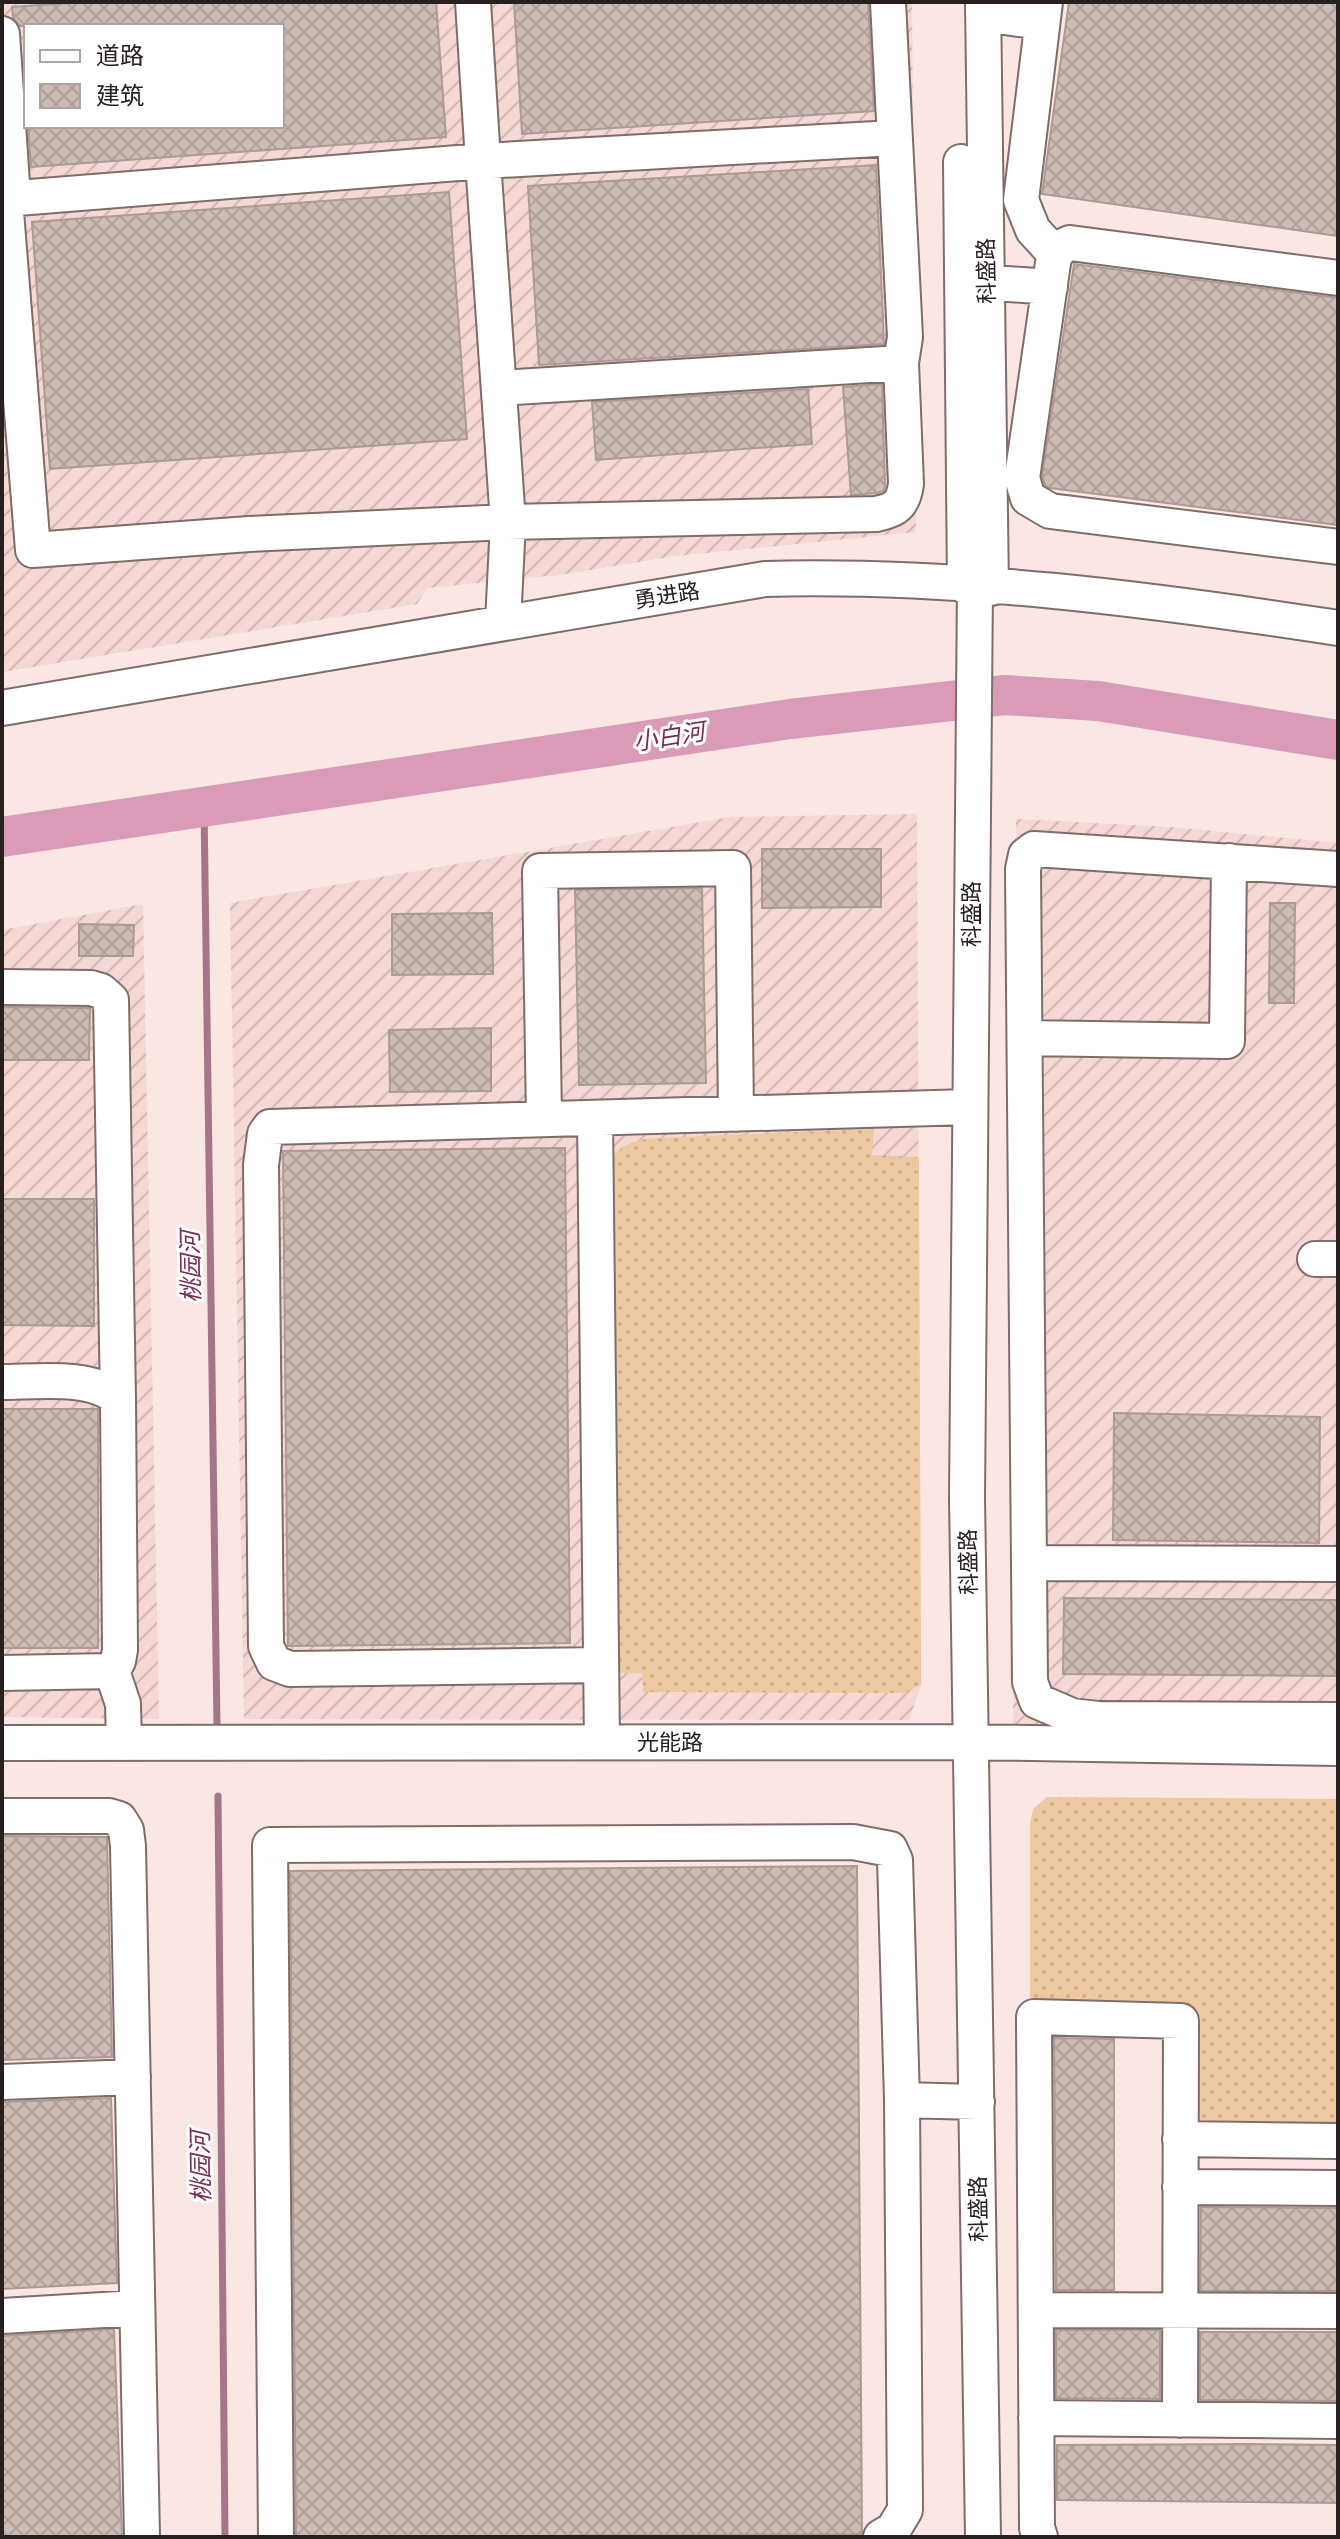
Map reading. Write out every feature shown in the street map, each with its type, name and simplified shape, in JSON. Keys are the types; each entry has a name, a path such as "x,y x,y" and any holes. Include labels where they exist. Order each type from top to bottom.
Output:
{"street":[{"path":"473,2 508,522 503,623"},
{"path":"888,2 905,337 901,363 906,484 904,500 894,511 876,514 508,522 249,534 33,550 5,199 483,161 894,138"},
{"path":"975,6 1044,12 1021,200 1052,271"},
{"name":"科盛路","path":"975,6 977,587 972,753 967,1498 983,2537"},
{"path":"2,34 13,199"},
{"path":"1338,278 1070,243 1062,246 1052,271 1022,478 1028,498 1050,511 1338,547"},
{"path":"974,282 1052,271"},
{"path":"499,388 901,363"},
{"name":"勇进路","path":"2,708 765,579 833,578 1168,602 1338,628"},
{"path":"1338,869 1034,849 1026,855 1023,869 1030,1682 1037,1701 1072,1716 1098,1719 1338,1720"},
{"path":"1025,1038 1227,1041 1229,861"},
{"path":"544,1119 540,871 733,868 736,1114"},
{"path":"2,987 91,988 101,991 111,1000 120,1650 112,1671 123,1704 124,1743"},
{"path":"601,1665 290,1669 274,1663 266,1646 261,1165 265,1134 270,1127 969,1107"},
{"path":"595,1118 602,1742"},
{"path":"2,1382 98,1385 118,1399"},
{"path":"1029,1563 1338,1564"},
{"path":"2,1673 112,1671"},
{"name":"光能路","path":"2,1743 971,1742 1338,1748"},
{"path":"2,1816 109,1816 119,1819 126,1830 142,2537"},
{"path":"276,2537 270,1845 853,1842 890,1849 895,1860 902,2100 905,2510 893,2530 881,2537"},
{"path":"1040,2537 1037,2528 1034,2017 1181,2021 1180,2420"},
{"path":"2,2082 133,2077"},
{"path":"902,2100 977,2102"},
{"path":"1180,2139 1338,2141"},
{"path":"1180,2187 1338,2188"},
{"path":"2,2316 137,2308"},
{"path":"1036,2310 1338,2311"},
{"path":"1036,2418 1338,2421"}],"shaded area":[{"path":"2,2 912,2 916,532 676,556 559,575 428,588 417,604 2,672"},
{"path":"917,814 921,1685 909,1720 244,1719 230,903 730,817"},
{"path":"1016,819 1172,827 1338,843 1338,1729 1013,1726"},
{"path":"143,904 159,1719 2,1717 2,930"},
{"path":"874,1129 872,1155 919,1157 921,1685 904,1693 643,1692 642,1673 614,1673 611,1158 630,1143 655,1138"},
{"path":"1047,1797 1338,1799 1338,2131 1189,2130 1189,2008 1030,2005 1030,1824 1033,1809"}],"building":[{"path":"84,2 436,2 446,137 31,167 28,128 284,128 284,24 20,26 13,18 12,7"},
{"path":"514,2 868,2 874,111 522,134"},
{"path":"1069,2 1338,2 1338,236 1042,194"},
{"path":"876,165 884,344 539,365 528,186"},
{"path":"449,192 467,439 50,469 32,222"},
{"path":"1074,264 1338,298 1338,525 1045,485 1042,476"},
{"path":"882,384 884,491 851,495 843,387"},
{"path":"808,389 812,444 596,460 592,402"},
{"path":"762,849 881,849 881,907 762,908"},
{"path":"702,888 706,1083 579,1085 575,890"},
{"path":"1270,903 1295,903 1294,1003 1269,1003"},
{"path":"492,913 493,974 392,975 392,914"},
{"path":"79,924 134,925 133,956 79,956"},
{"path":"2,1007 90,1008 89,1060 2,1060"},
{"path":"491,1028 491,1091 390,1092 389,1030"},
{"path":"565,1148 570,1643 288,1646 283,1151"},
{"path":"2,1199 94,1199 94,1326 2,1325"},
{"path":"2,1409 98,1409 98,1648 2,1648"},
{"path":"1114,1413 1320,1417 1319,1543 1113,1540"},
{"path":"1064,1598 1338,1600 1338,1676 1063,1674"},
{"path":"2,1836 107,1837 112,2057 2,2060"},
{"path":"857,1866 862,2534 296,2537 290,1871"},
{"path":"1054,2038 1114,2039 1114,2290 1056,2290"},
{"path":"111,2098 117,2283 2,2289 2,2102"},
{"path":"1201,2207 1338,2208 1338,2291 1200,2291"},
{"path":"114,2329 122,2537 2,2537 2,2336"},
{"path":"1056,2330 1160,2330 1160,2399 1056,2398"},
{"path":"1200,2332 1338,2332 1338,2401 1200,2400"},
{"path":"1057,2445 1338,2445 1338,2503 1057,2500"}],"waterway":[{"name":"小白河","path":"2,837 790,719 1005,695 1098,701 1338,740"},
{"name":"桃园河","path":"204,807 217,1726"},
{"name":"桃园河","path":"218,1796 225,2537"}]}
